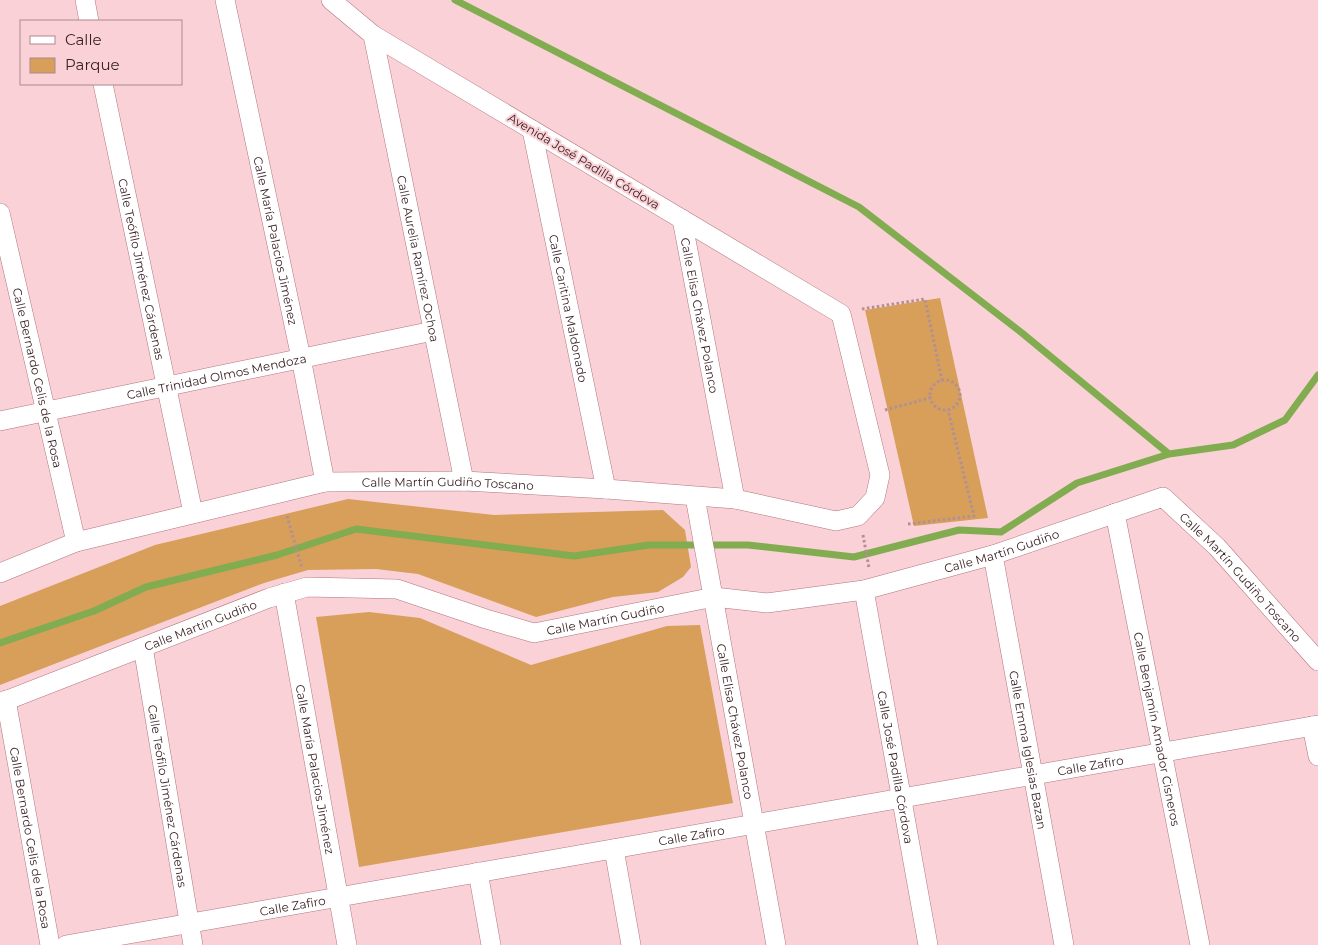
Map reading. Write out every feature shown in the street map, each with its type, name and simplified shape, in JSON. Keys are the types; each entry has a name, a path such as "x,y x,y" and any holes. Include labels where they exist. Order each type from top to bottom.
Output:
{"street":[{"path":"85,0 89,20"},
{"name":"Calle María Palacios Jiménez","path":"225,0 301,358 325,482"},
{"name":"Avenida José Padilla Córdova","path":"331,0 374,35 841,314 880,475"},
{"name":"Calle Aurelia Ramírez Ochoa","path":"374,35 464,482"},
{"name":"Calle Teófilo Jiménez Cárdenas","path":"103,85 193,513"},
{"name":"Calle Caritina Maldonado","path":"532,130 606,489"},
{"name":"Calle Bernardo Celis de la Rosa","path":"0,213 76,542"},
{"name":"Calle Elisa Chávez Polanco","path":"682,219 735,499"},
{"name":"Calle Trinidad Olmos Mendoza","path":"0,421 433,331"},
{"name":"Calle Martín Gudiño Toscano","path":"0,573 76,542 325,482 464,482 606,489 735,499 836,521 858,516 876,498 880,475"},
{"name":"Calle Elisa Chávez Polanco","path":"695,497 776,945"},
{"name":"Calle Martín Gudiño Toscano","path":"1163,497 1217,547 1318,661"},
{"name":"Calle Martín Gudiño","path":"3,701 284,593 307,587 397,589 534,633 714,597 767,603 864,590 993,555 1163,497"},
{"name":"Calle Benjamín Amador Cisneros","path":"1115,513 1200,945"},
{"name":"Calle Emma Iglesias Bazan","path":"993,555 1064,945"},
{"name":"Calle José Padilla Córdova","path":"864,590 928,945"},
{"name":"Calle María Palacios Jiménez","path":"284,593 347,945"},
{"name":"Calle Teófilo Jiménez Cárdenas","path":"143,647 193,945"},
{"name":"Calle Bernardo Celis de la Rosa","path":"3,701 50,945"},
{"path":"1315,726 1318,756"},
{"name":"Calle Zafiro","path":"66,945 1315,726"},
{"path":"614,849 631,945"},
{"path":"478,872 491,945"}],"path":[{"path":"862,309 924,298 942,381"},
{"path":"942,381 953,382 959,390 960,396 957,405 948,410 939,409 930,398 934,385 942,381"},
{"path":"884,410 930,398"},
{"path":"908,524 974,516 948,410"},
{"path":"287,516 303,574"},
{"path":"864,539 869,569"}],"green space":[{"path":"940,298 988,518 914,526 865,310"},
{"path":"348,499 494,515 663,510 685,530 691,567 683,577 658,592 613,597 536,617 418,574 376,569 308,570 264,583 0,685 0,606 155,545"},
{"path":"369,612 420,618 531,665 667,626 700,625 733,803 359,867 316,617"}],"waterway":[{"path":"455,0 859,207 1022,333 1169,454"},
{"path":"0,643 94,611 146,587 277,555 356,529 574,556 649,545 748,545 854,557 959,530 1001,532 1077,483 1169,454 1233,445 1285,420 1318,375"}]}
